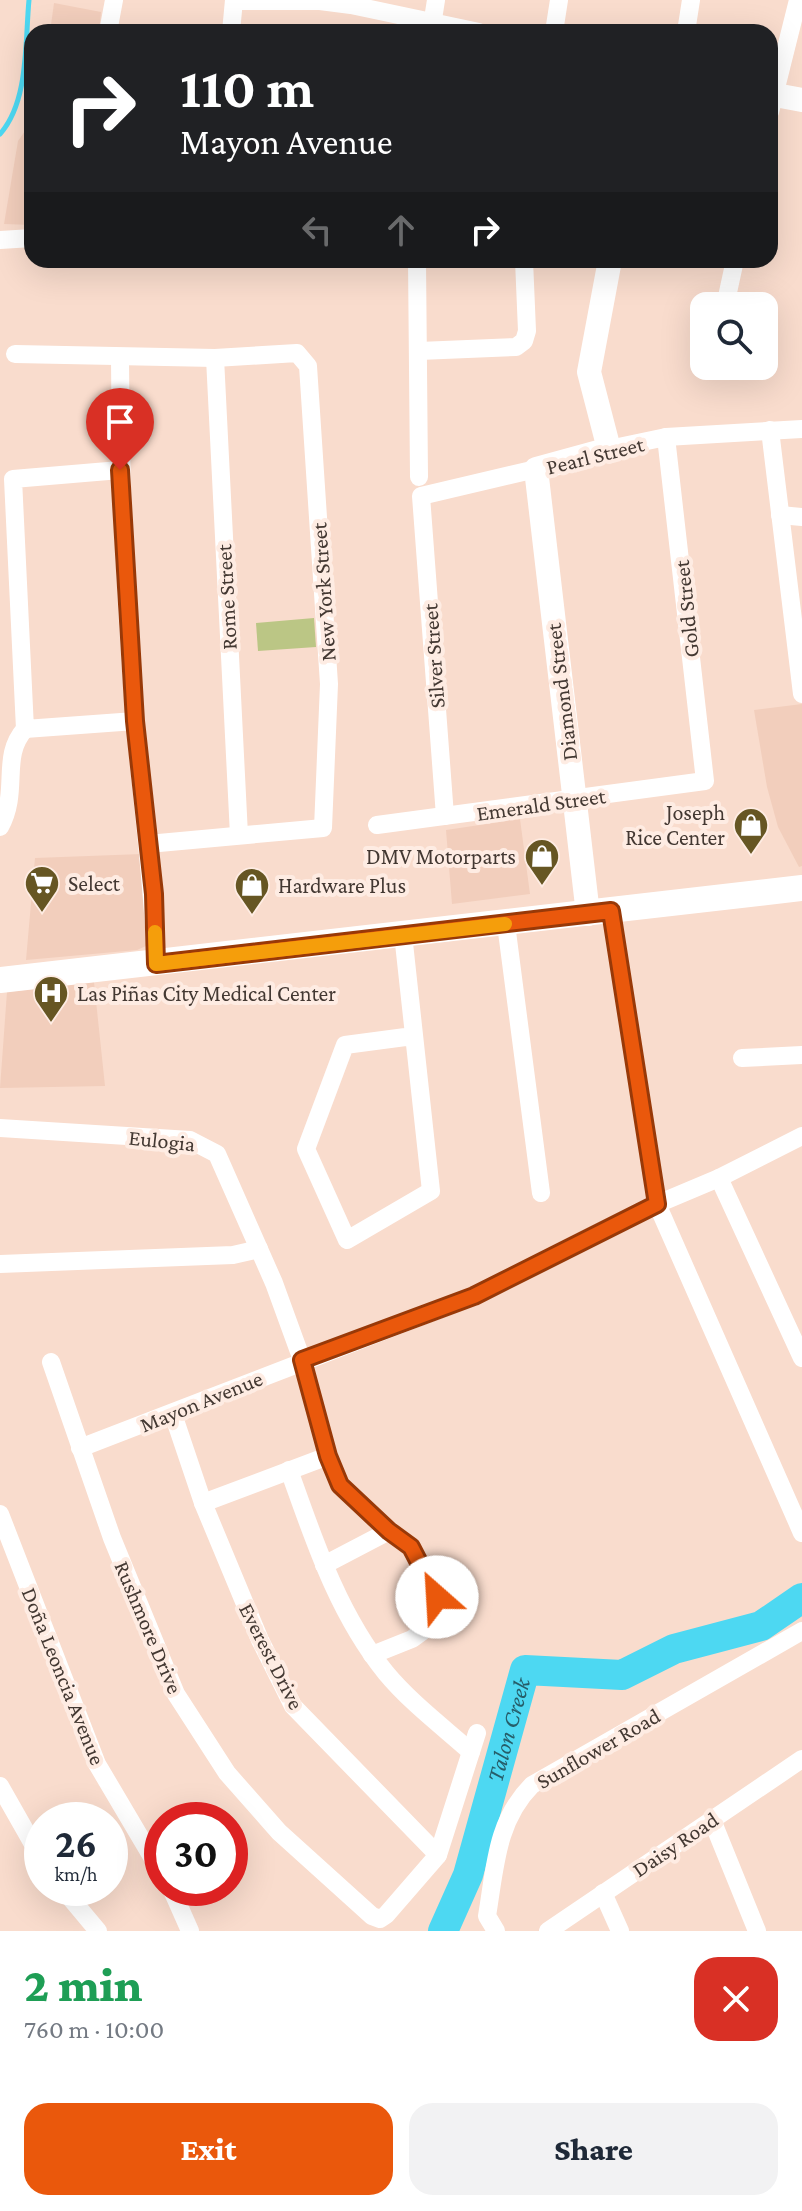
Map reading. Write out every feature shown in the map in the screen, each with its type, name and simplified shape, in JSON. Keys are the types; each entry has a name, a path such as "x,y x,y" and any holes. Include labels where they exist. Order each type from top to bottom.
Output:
{"main road":[{"path":"0,980 802,888"}],"street":[{"path":"110,24 114,0"},
{"path":"232,24 234,0 320,0 420,24"},
{"path":"432,24 436,0"},
{"path":"555,24 559,0"},
{"path":"687,24 691,0"},
{"path":"778,74 798,0"},
{"path":"778,100 802,100"},
{"path":"0,240 24,238"},
{"path":"417,268 419,477"},
{"path":"419,351 516,347 524,341 527,331 524,268"},
{"path":"608,268 589,372 609,449"},
{"path":"728,292 733,268"},
{"name":"New York Street","path":"215,358 297,353 304,357 308,366 329,684 323,828 239,835"},
{"path":"15,354 215,358"},
{"path":"120,358 120,470 135,721 156,964"},
{"name":"Rome Street","path":"215,358 239,835"},
{"name":"Pearl Street","path":"421,496 666,437 741,435 802,429"},
{"path":"770,430 799,640 802,694"},
{"name":"Gold Street","path":"666,437 705,781"},
{"name":"Diamond Street","path":"536,469 574,799 600,912"},
{"path":"25,729 13,479 120,470"},
{"name":"Silver Street","path":"421,496 445,816"},
{"path":"780,515 802,517"},
{"path":"0,827 5,817 1,754 6,741 25,729 135,721"},
{"name":"Emerald Street","path":"377,825 705,781"},
{"path":"148,844 239,835"},
{"path":"600,912 657,1204 802,1533"},
{"path":"506,924 541,1193"},
{"path":"403,934 431,1191 347,1240 306,1149 345,1045 413,1036"},
{"path":"742,1058 802,1055"},
{"name":"Eulogia","path":"0,1128 190,1140 204,1144 217,1154 259,1249 302,1360 328,1456 340,1485 389,1531 411,1547 434,1588 438,1608 433,1618 412,1639 372,1655"},
{"name":"Mayon Avenue","path":"80,1448 474,1296 657,1204 719,1178 802,1136"},
{"path":"719,1178 802,1358"},
{"path":"0,1264 233,1255 259,1249"},
{"name":"Rushmore Drive","path":"51,1362 80,1448 176,1694 227,1773 279,1832 372,1916 380,1919 438,1855"},
{"name":"Everest Drive","path":"173,1414 203,1503 260,1640 293,1706 438,1855"},
{"path":"203,1503 328,1456"},
{"path":"289,1470 324,1565 372,1655 389,1676 471,1752"},
{"name":"Doña Leoncia Avenue","path":"0,1514 97,1764 144,1844"},
{"path":"324,1565 389,1531"},
{"name":"Sunflower Road","path":"496,1931 487,1916 502,1827 517,1800 532,1785 802,1631"},
{"path":"438,1855 477,1733"},
{"name":"Daisy Road","path":"548,1931 802,1759"},
{"path":"0,1786 24,1828"},
{"path":"712,1820 757,1931"},
{"path":"603,1893 620,1931"},
{"path":"77,1906 98,1931"},
{"path":"179,1906 190,1931"}],"shaded area":[{"path":"54,3 101,12 100,24 51,24"},
{"path":"24,132 24,225 4,224 18,141"},
{"path":"802,704 802,866 799,867 778,827 767,787 754,710"},
{"path":"520,819 530,894 452,904 446,830"},
{"path":"142,854 146,946 137,950 26,960 35,858"},
{"name":"Las Piñas City Medical Center","path":"94,982 105,1086 0,1088 7,992"}],"green space":[{"path":"314,618 316,647 258,651 256,623"}],"waterway":[{"path":"28,24 29,0"},
{"path":"0,134 16,105 24,70"},
{"name":"Talon Creek","path":"443,1931 468,1875 525,1670 622,1675 674,1649 761,1626 802,1598"}],"slow traffic":[{"path":"155,932 156,964 505,924"}],"place":[{"name":"Joseph Rice Center","path":"751,856"},
{"name":"DMV Motorparts","path":"542,887"},
{"name":"Select","path":"42,914"},
{"name":"Hardware Plus","path":"252,916"},
{"name":"Las Piñas City Medical Center","path":"51,1024"}],"route":[{"path":"120,470 135,721 154,894 156,964 611,911 657,1204 474,1296 302,1360 328,1456 340,1485 389,1531 411,1547 437,1597"}]}
